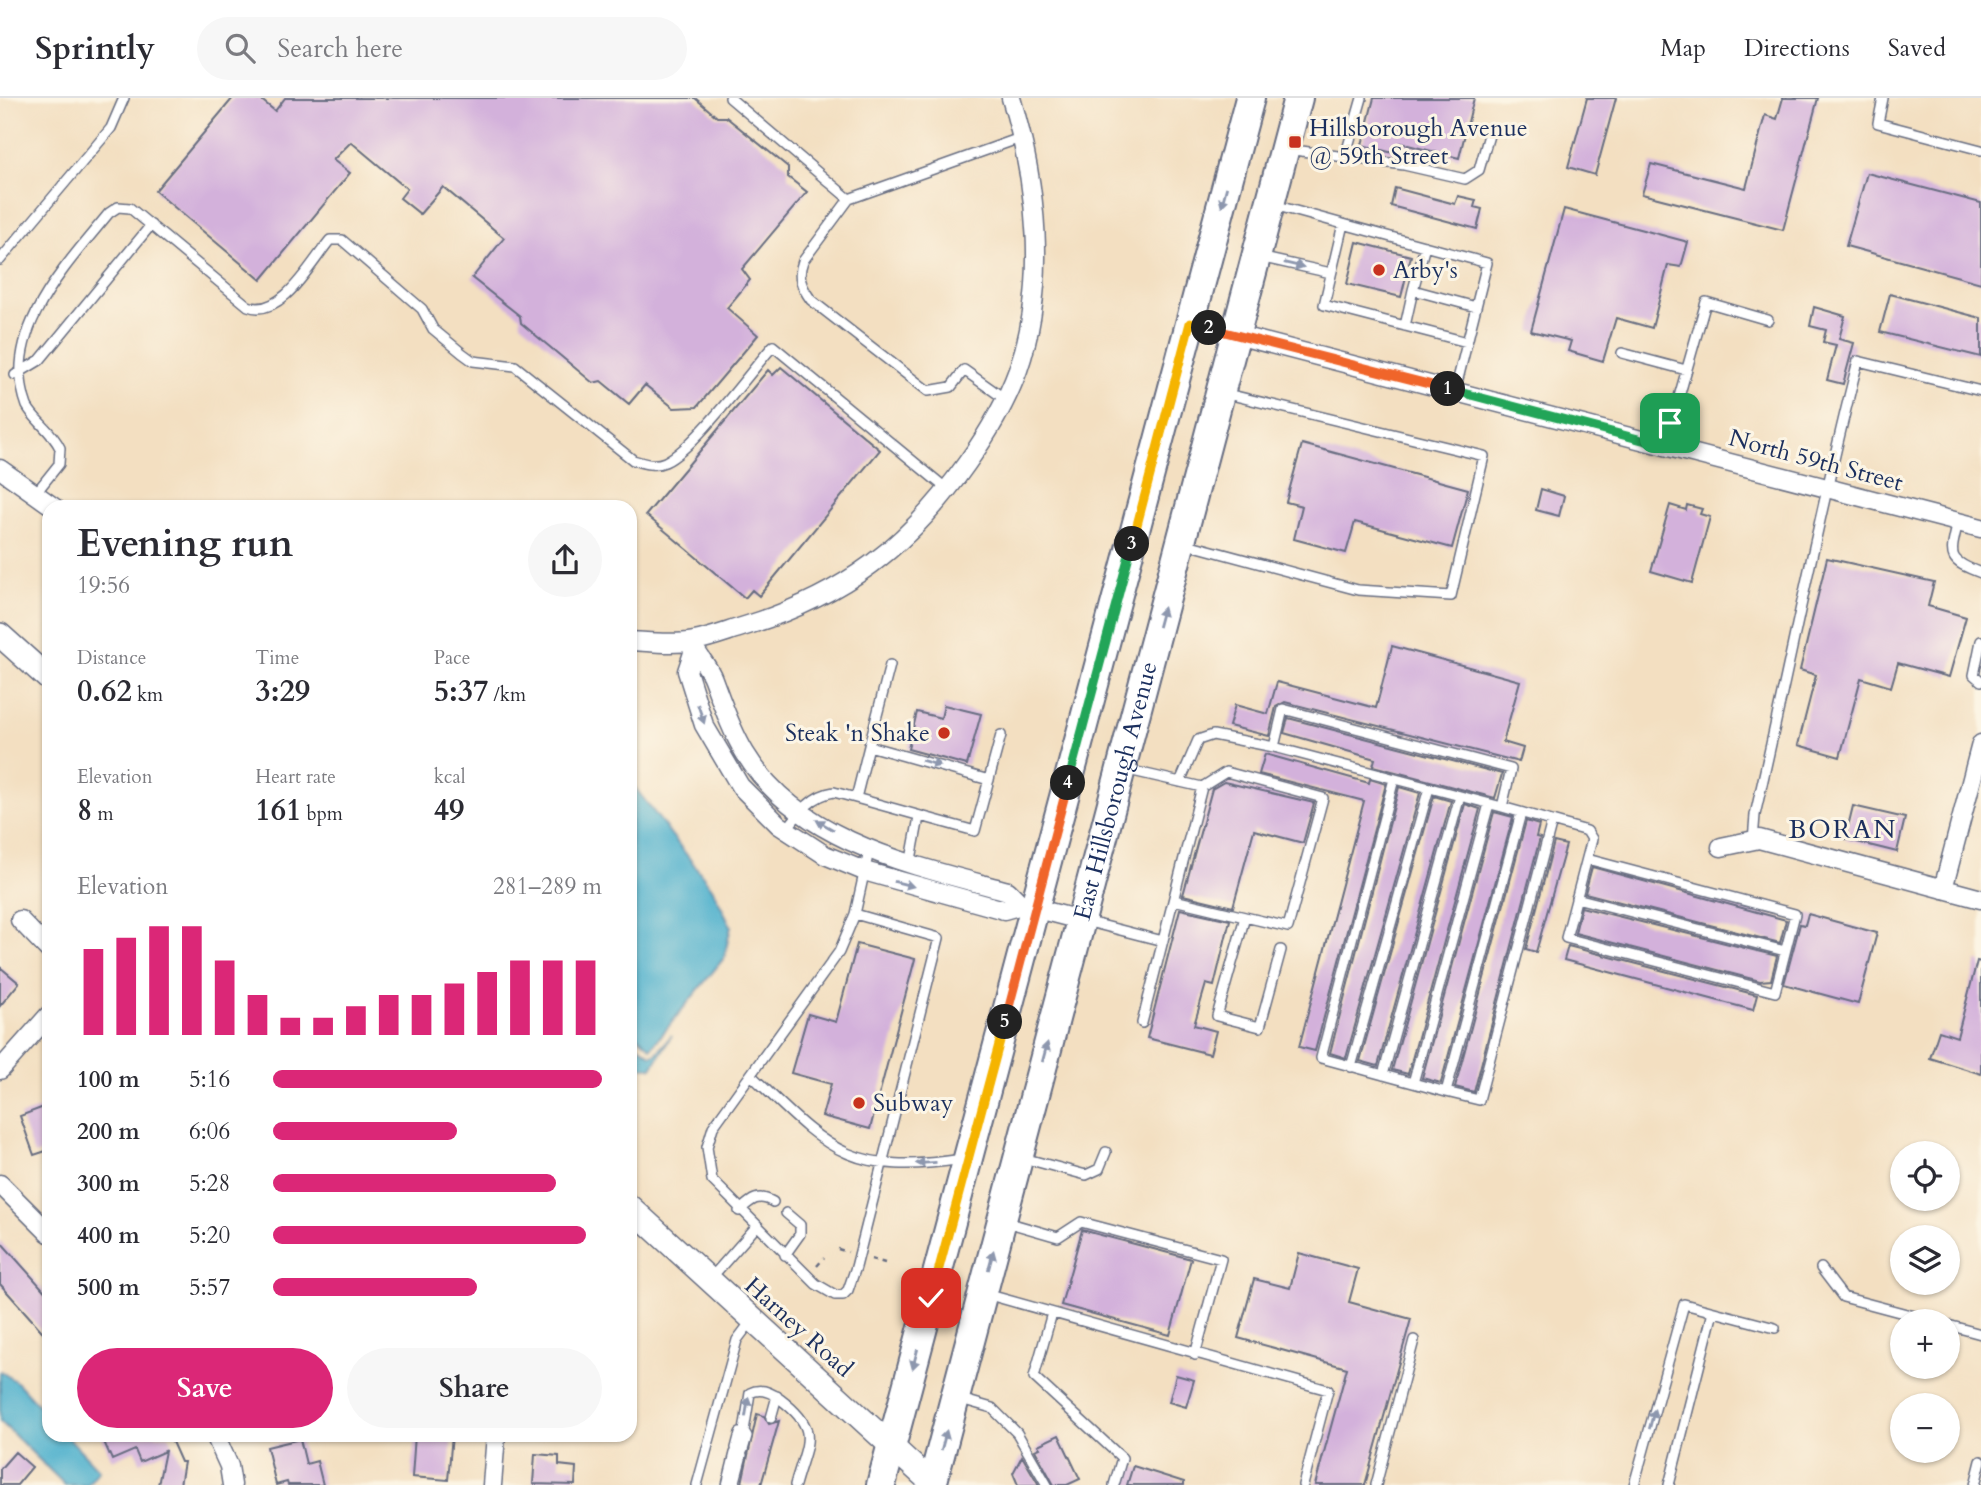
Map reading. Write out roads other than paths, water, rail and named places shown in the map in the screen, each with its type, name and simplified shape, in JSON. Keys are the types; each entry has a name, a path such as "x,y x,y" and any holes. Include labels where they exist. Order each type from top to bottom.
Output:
{"main road":[{"path":"1240,98 1241,131"},
{"name":"East Hillsborough Avenue","path":"881,1485 968,1158 1028,906 1250,98"},
{"name":"East Hillsborough Avenue","path":"933,1485 1298,98"}],"street":[{"path":"637,642 693,646 790,612 840,587 886,555 948,490 984,439 1005,399 1024,347 1035,266 1034,210 1023,137 1011,98"},
{"name":"North 59th Street","path":"1190,323 1981,528"},
{"path":"0,469 44,500"},
{"path":"0,635 42,673"},
{"path":"693,646 707,664 745,753 778,794 801,811 869,851 910,865 1008,891 1028,906 1080,920"},
{"path":"693,646 687,671 704,725 740,786 786,830 825,855 864,871 1004,910 1028,906"},
{"path":"1942,889 1981,744"},
{"path":"1721,847 1759,839 1981,899"},
{"path":"20,920 42,943"},
{"path":"0,1070 42,1023"},
{"path":"0,1184 42,1226"},
{"name":"Harney Road","path":"637,1214 933,1485"},
{"path":"218,1442 229,1466 232,1485"},
{"path":"492,1485 495,1442"}],"lane":[{"path":"0,260 111,128 124,98"},
{"path":"730,98 849,199"},
{"path":"1345,157 1362,98"},
{"path":"1884,98 1878,123 1981,150"},
{"path":"1285,149 1379,164 1404,165 1465,179 1479,170 1489,135"},
{"path":"1005,399 964,370 951,387 928,391 811,300 802,287 799,273 803,261 849,199 1023,137"},
{"path":"1270,204 1488,263 1455,391"},
{"path":"35,494 59,464 60,448 27,407 15,375 18,339 29,316 109,213 118,207 130,208 248,306 257,309 279,304 330,240 342,240 422,309 433,329 462,353 473,361 515,366 633,460 647,464 663,463 683,450 773,345 948,490"},
{"path":"1343,224 1324,305 1468,342"},
{"path":"15,375 40,360 151,225"},
{"path":"1405,326 1425,246"},
{"path":"1257,256 1331,273"},
{"path":"1413,290 1476,307"},
{"path":"1665,446 1706,302 1768,320"},
{"path":"1622,353 1686,370"},
{"path":"1753,841 1755,815 1814,555 1825,488 1858,361 1981,391"},
{"path":"1181,543 1358,590 1451,596 1484,456 1221,392"},
{"path":"1958,522 1951,551 1953,560 1981,573"},
{"path":"1981,641 1974,675 1981,681"},
{"path":"856,798 890,665"},
{"path":"1274,747 1283,709 1511,768 1502,807"},
{"path":"786,830 801,811 823,794 834,792 975,831 1001,735"},
{"path":"1180,782 1198,740 1213,735 1274,747 1587,831 1592,839 1566,938 1775,992 1794,914 1587,859"},
{"path":"869,746 989,780"},
{"path":"1121,768 1202,787"},
{"path":"1142,1023 1202,787 1226,772 1323,798 1288,927 1174,900"},
{"path":"1394,779 1321,1058 1351,1067 1479,1100 1552,821"},
{"path":"1351,1067 1429,788"},
{"path":"1383,1075 1460,796"},
{"path":"1413,1083 1489,804"},
{"path":"1446,1092 1521,813"},
{"path":"910,865 919,817"},
{"path":"855,914 939,938 856,1267 848,1290 843,1295 835,1296 816,1284 785,1255 712,1180 707,1147 713,1127 839,952 855,914 869,851"},
{"path":"1576,898 1785,951"},
{"path":"1245,917 1217,1016 1259,1027 1281,950"},
{"path":"1080,920 1163,942"},
{"path":"751,1075 827,1145 864,1161 929,1164 968,1158"},
{"path":"1018,1157 1086,1175 1099,1169 1106,1152"},
{"path":"740,1211 753,1198 764,1196 773,1202"},
{"path":"785,1255 800,1234 800,1225 786,1213"},
{"path":"1002,1220 1058,1237 1081,1222 1221,1259 1195,1355"},
{"path":"709,1281 756,1227"},
{"path":"1821,1268 1843,1297 1890,1310"},
{"path":"982,1293 1328,1391 1303,1485"},
{"path":"1634,1485 1684,1304 1775,1328"},
{"path":"1669,1485 1713,1312"},
{"path":"1052,1313 1034,1377 1122,1458 1114,1485"},
{"path":"697,1485 737,1340 752,1320"},
{"path":"1960,1328 1981,1334"},
{"path":"1376,1485 1414,1340"},
{"path":"734,1485 740,1433 744,1431 750,1393 757,1389 777,1396 804,1418 808,1427 795,1485"},
{"path":"771,1418 777,1396"},
{"path":"955,1397 992,1408 1017,1433 1046,1485"},
{"path":"727,1485 739,1451"},
{"path":"1975,1485 1981,1461"}],"water":[{"path":"637,790 712,888 731,926 724,958 651,1048 637,1035"},
{"path":"672,1035 652,1068 637,1067 637,1044 651,1055 656,1054"},
{"path":"0,1371 18,1383 42,1409 42,1442 73,1442 99,1470 87,1485 65,1485 0,1421"}],"place":[{"name":"Hillsborough Avenue @ 59th Street","path":"1295,142"},
{"name":"Arby's","path":"1379,270"},
{"name":"Steak 'n Shake","path":"944,733"},
{"name":"Subway","path":"859,1103"}],"district":[{"name":"BORAN","path":"1843,829"}]}
